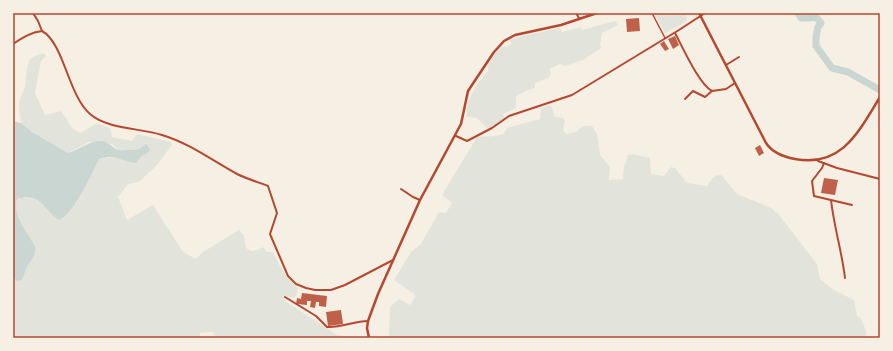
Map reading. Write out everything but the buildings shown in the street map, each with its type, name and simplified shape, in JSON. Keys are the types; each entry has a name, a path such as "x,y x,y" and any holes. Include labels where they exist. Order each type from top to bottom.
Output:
{"main road":[{"path":"369,338 367,328 368,321 378,294 420,200 456,136 461,124 468,91 498,46 515,36 580,20 597,13"},
{"path":"699,13 766,143 770,148 785,157 818,161 841,149 854,138 880,96"}],"street":[{"path":"33,13 42,31 52,41 85,110 94,117 106,122 162,135 191,147 239,174 268,186 277,212 270,234 288,276 296,284 315,290 331,290 345,285 394,260"},
{"path":"576,13 580,20"},
{"path":"652,13 666,39"},
{"path":"456,136 467,141 492,128 509,116 572,95 666,39 705,13"},
{"path":"13,44 29,34 42,31"},
{"path":"675,33 695,71 712,91"},
{"path":"726,65 739,57"},
{"path":"685,99 693,91 705,97 712,91 726,89 735,83"},
{"path":"818,161 880,179"},
{"path":"824,163 812,181 814,196 852,205"},
{"path":"401,189 420,200"},
{"path":"831,200 845,278"},
{"path":"285,297 316,316 327,327 368,321"}],"shaded area":[{"path":"654,13 686,13 687,21 665,33"},
{"path":"615,21 618,25 602,33 600,44 601,48 583,60 565,66 560,64 550,69 551,75 548,78 535,83 535,88 516,96 516,108 503,114 505,121 488,129 477,118 467,117 470,97 489,69 487,66 500,46 507,47 511,44 510,40 518,37 560,28 562,32 581,27 582,30"},
{"path":"44,53 46,56 41,61 35,93 45,115 61,111 73,129 81,133 97,123 110,128 112,137 132,141 137,134 171,142 172,145 157,165 138,182 128,184 118,197 127,220 153,205 183,252 196,259 203,252 239,230 244,235 246,248 251,251 258,250 263,247 267,252 273,252 283,272 298,288 297,294 294,298 286,296 283,300 337,335 347,336 347,338 215,338 213,332 200,333 200,338 13,338 13,277 14,279 22,280 34,255 35,249 35,246 19,217 16,205 17,199 34,199 44,205 56,218 63,219 76,203 99,159 115,157 132,163 138,161 143,155 148,153 142,148 121,151 112,144 89,142 68,153 32,132 21,123 19,102 25,87 27,68 30,59"},
{"path":"551,105 555,117 563,118 565,121 563,130 566,134 576,132 583,126 592,126 597,134 600,155 610,167 609,180 623,179 624,167 628,155 632,154 650,158 651,174 664,176 671,167 675,168 687,183 707,186 714,177 721,175 737,194 771,208 779,215 817,264 820,279 834,290 854,300 857,316 861,318 866,331 866,338 389,338 390,307 399,299 410,305 415,297 414,294 394,280 411,252 421,244 439,212 446,213 452,203 442,195 477,137 503,134 507,128 540,119 541,108"},
{"path":"13,121 21,123 32,132 68,153 99,141 107,142 119,150 137,150 146,144 150,149 148,153 143,155 136,163 115,157 99,159 76,203 64,217 59,220 37,200 25,197 17,199 16,205 19,217 35,246 35,249 34,255 22,280 17,281 13,277"}],"waterway":[{"path":"798,13 801,18 816,17 821,23 818,27 816,46 832,68 848,72 880,90"}]}
